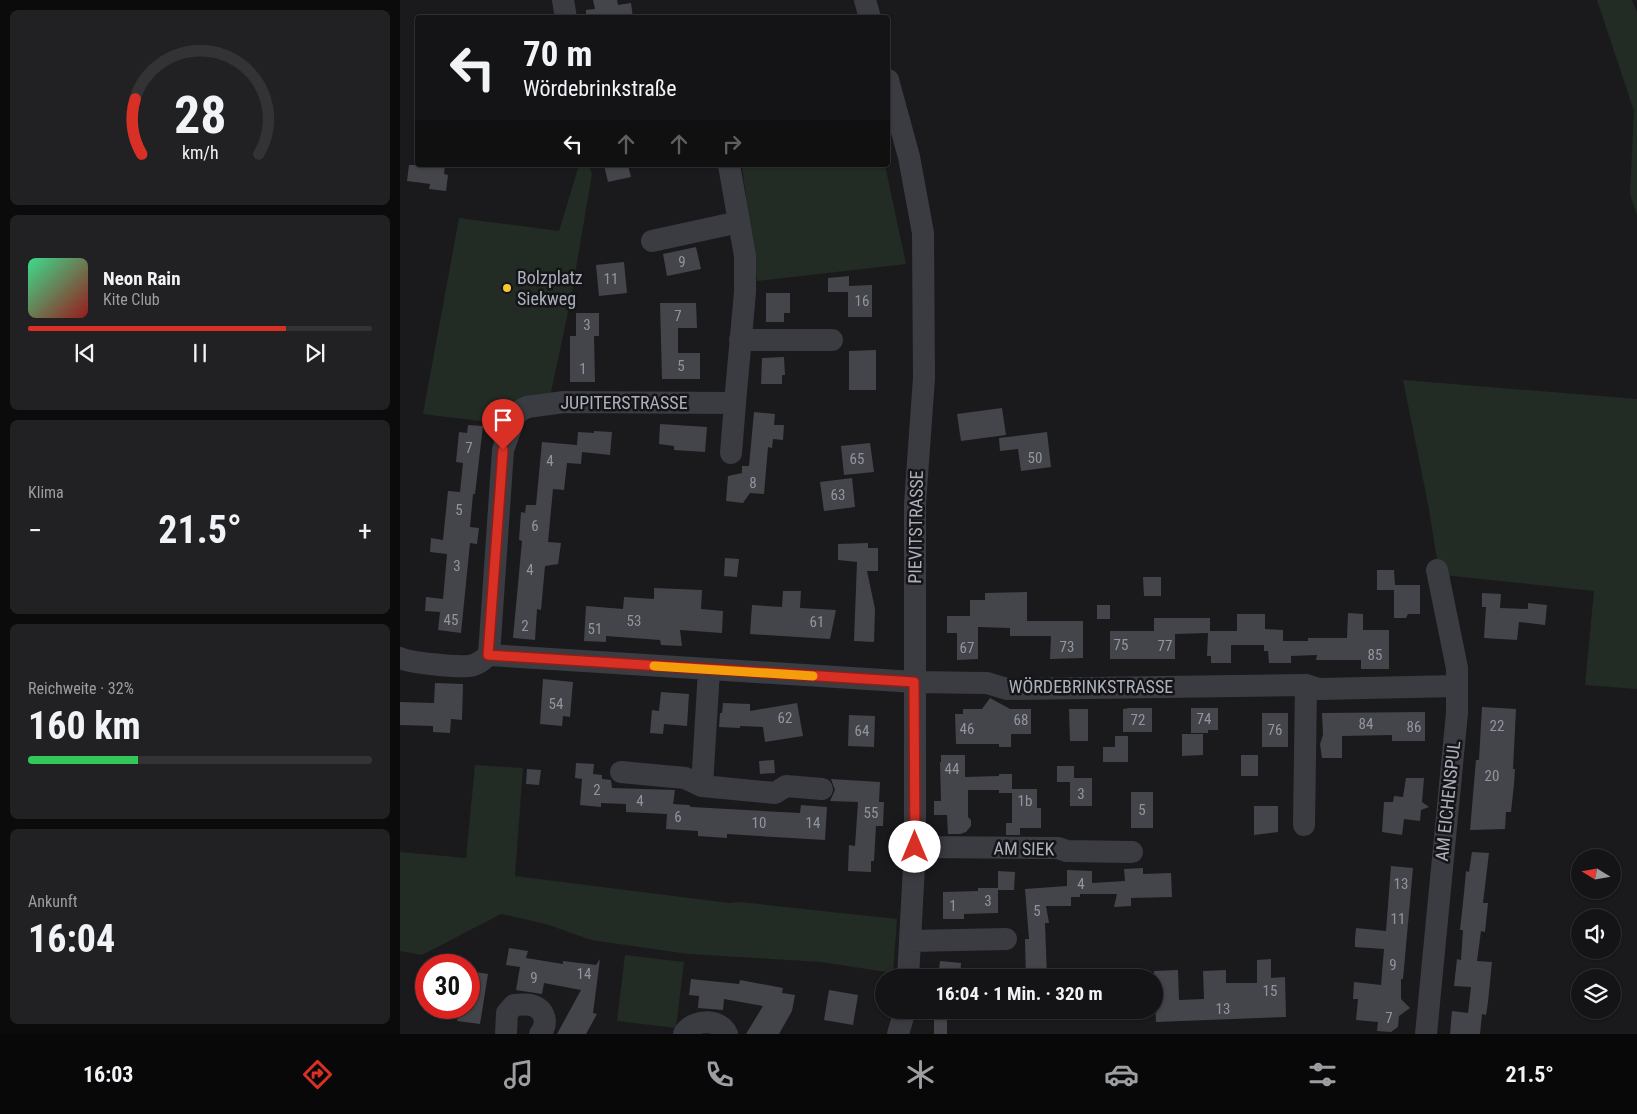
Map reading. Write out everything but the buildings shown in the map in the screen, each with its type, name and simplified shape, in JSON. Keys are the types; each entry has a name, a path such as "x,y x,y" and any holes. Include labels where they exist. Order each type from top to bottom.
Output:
{"street":[{"path":"563,0 566,15"},
{"path":"865,0 869,15"},
{"name":"PIEVITSTRASSE","path":"890,87 909,157 923,233 924,378 915,504 915,847 908,969"},
{"path":"729,167 744,256 745,292 731,453"},
{"path":"652,241 739,222"},
{"path":"740,340 832,340"},
{"name":"JUPITERSTRASSE","path":"488,655 503,450 516,413 526,408 564,402 735,403"},
{"name":"AM EICHENSPUL","path":"1426,1034 1458,686 1437,570"},
{"path":"400,658 416,662 469,666 480,662 488,655"},
{"name":"WÖRDEBRINKSTRASSE","path":"488,655 914,682 988,682 1007,689 1306,685 1319,689 1458,686"},
{"path":"702,786 709,670"},
{"path":"1304,825 1306,685"},
{"path":"621,772 685,778 702,786 775,793 786,786 822,789"},
{"name":"AM SIEK","path":"915,847 1058,848 1067,851 1132,852"},
{"path":"910,941 1006,939"},
{"path":"506,1034 507,1013 514,1005 529,1005 538,1008 544,1014 546,1023 540,1034"},
{"path":"898,1034 902,1019"},
{"path":"684,1034 689,1026 702,1023 717,1025 724,1028 728,1034"}],"shaded area":[{"path":"1597,0 1632,0 1637,12 1637,215 1630,194 1634,111"},
{"path":"578,167 590,167 592,174 571,298 550,397 508,405 504,424 423,414 459,218 559,231"},
{"path":"742,167 885,167 906,264 757,281"},
{"path":"1403,380 1637,399 1637,689 1585,685 1594,591 1444,575 1438,565 1428,504"},
{"path":"475,765 523,768 515,876 729,903 740,902 897,919 893,969 875,970 821,962 688,954 591,940 546,924 501,914 424,954 400,951 400,852 466,858"},
{"path":"625,955 684,962 676,1028 617,1021"}],"slow traffic":[{"path":"654,666 813,676"}],"place":[{"name":"Bolzplatz Siekweg","path":"507,288"}],"route":[{"path":"503,450 488,655 914,682 915,847"}]}
